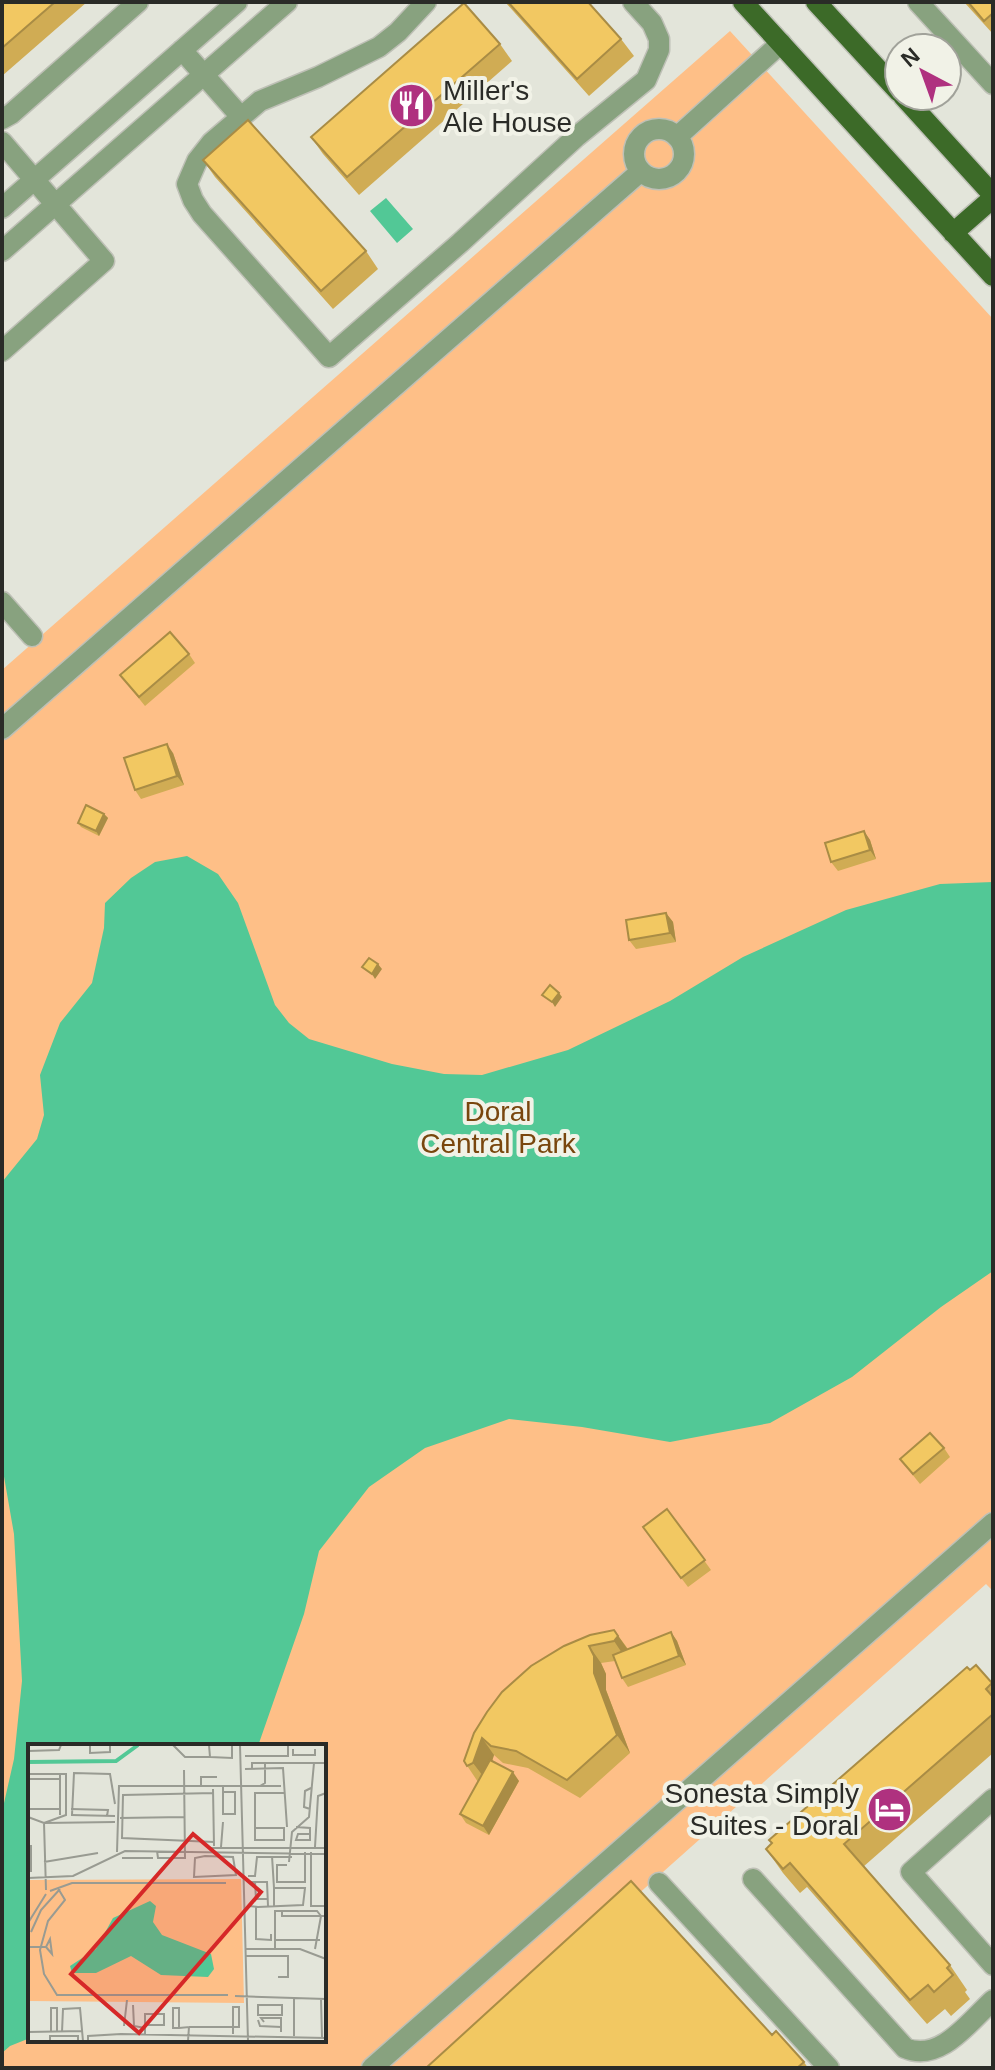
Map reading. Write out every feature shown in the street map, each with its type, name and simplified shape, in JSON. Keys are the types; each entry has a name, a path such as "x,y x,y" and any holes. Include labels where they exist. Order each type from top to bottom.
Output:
{"main road":[{"path":"743,2 993,276"},
{"path":"819,3 883,74"},
{"path":"917,112 993,196 953,233"}],"street":[{"path":"2,119 138,2"},
{"path":"2,208 237,2"},
{"path":"2,251 287,2"},
{"path":"426,2 379,47 260,101 203,151 188,178 188,191 202,214 329,357 576,137 646,80 659,50 659,39 652,23 633,2"},
{"path":"918,2 993,84"},
{"path":"677,137 781,43"},
{"path":"182,50 241,117"},
{"path":"658,129 677,137 684,156 677,171 663,179 654,179 640,172 633,157 637,141 643,135 658,129"},
{"path":"2,142 104,261 2,351"},
{"path":"2,729 640,172"},
{"path":"2,602 32,636"},
{"path":"372,2068 989,1535"},
{"path":"992,1963 911,1872 993,1799"},
{"path":"753,1879 905,2048 924,2053 940,2048 993,2000"},
{"path":"659,1883 829,2068"}],"green space":[{"name":"Doral Central Park","path":"730,31 993,319 993,1591 986,1584 443,2068 2,2068 2,670"}],"shaded area":[{"path":"386,198 413,229 397,243 370,211"},
{"path":"187,856 218,874 238,903 275,1005 289,1023 309,1039 392,1064 444,1074 482,1075 568,1050 670,1001 743,957 846,910 940,884 993,882 993,1271 941,1307 852,1377 770,1423 670,1442 582,1427 509,1419 425,1448 369,1487 319,1551 304,1614 259,1744 28,1744 28,2039 2,2053 2,1812 14,1759 22,1681 14,1534 2,1465 2,1182 37,1139 44,1115 40,1075 60,1023 92,983 104,928 105,903 131,878 155,862"}],"building":[{"path":"2,2 55,2 2,48"},
{"path":"508,2 588,2 621,39 577,79"},
{"path":"968,2 993,2 993,13 984,21"},
{"path":"464,3 500,44 347,177 311,137"},
{"path":"248,120 366,251 321,291 203,160"},
{"path":"170,632 189,654 139,697 120,675"},
{"path":"167,744 177,776 135,790 124,758"},
{"path":"86,805 104,814 96,831 78,823"},
{"path":"864,831 870,850 831,862 825,843"},
{"path":"666,913 670,933 629,940 626,920"},
{"path":"369,958 378,964 372,974 362,967"},
{"path":"550,985 559,993 552,1002 542,995"},
{"path":"930,1433 944,1448 913,1474 900,1459"},
{"path":"667,1509 705,1560 681,1578 643,1527"},
{"path":"614,1630 618,1636 614,1641 589,1646 594,1656 594,1673 617,1735 567,1780 516,1751 491,1746 482,1738 473,1763 467,1766 464,1761 474,1733 502,1692 531,1666 564,1646 590,1635"},
{"path":"671,1632 679,1656 622,1678 613,1655"},
{"name":"Sonesta Simply Suites - Doral","path":"976,1665 992,1683 986,1689 993,1697 993,1714 844,1844 950,1965 947,1968 953,1975 934,1992 928,1985 910,2000 790,1863 783,1869 766,1849 772,1843 769,1840 967,1667 970,1670"},
{"path":"490,1760 513,1772 483,1826 460,1814"},
{"path":"631,1881 772,2035 776,2031 804,2062 797,2068 426,2068"}],"place":[{"name":"Miller's Ale House","path":"412,106"},
{"name":"Sonesta Simply Suites - Doral","path":"890,1809"}]}
